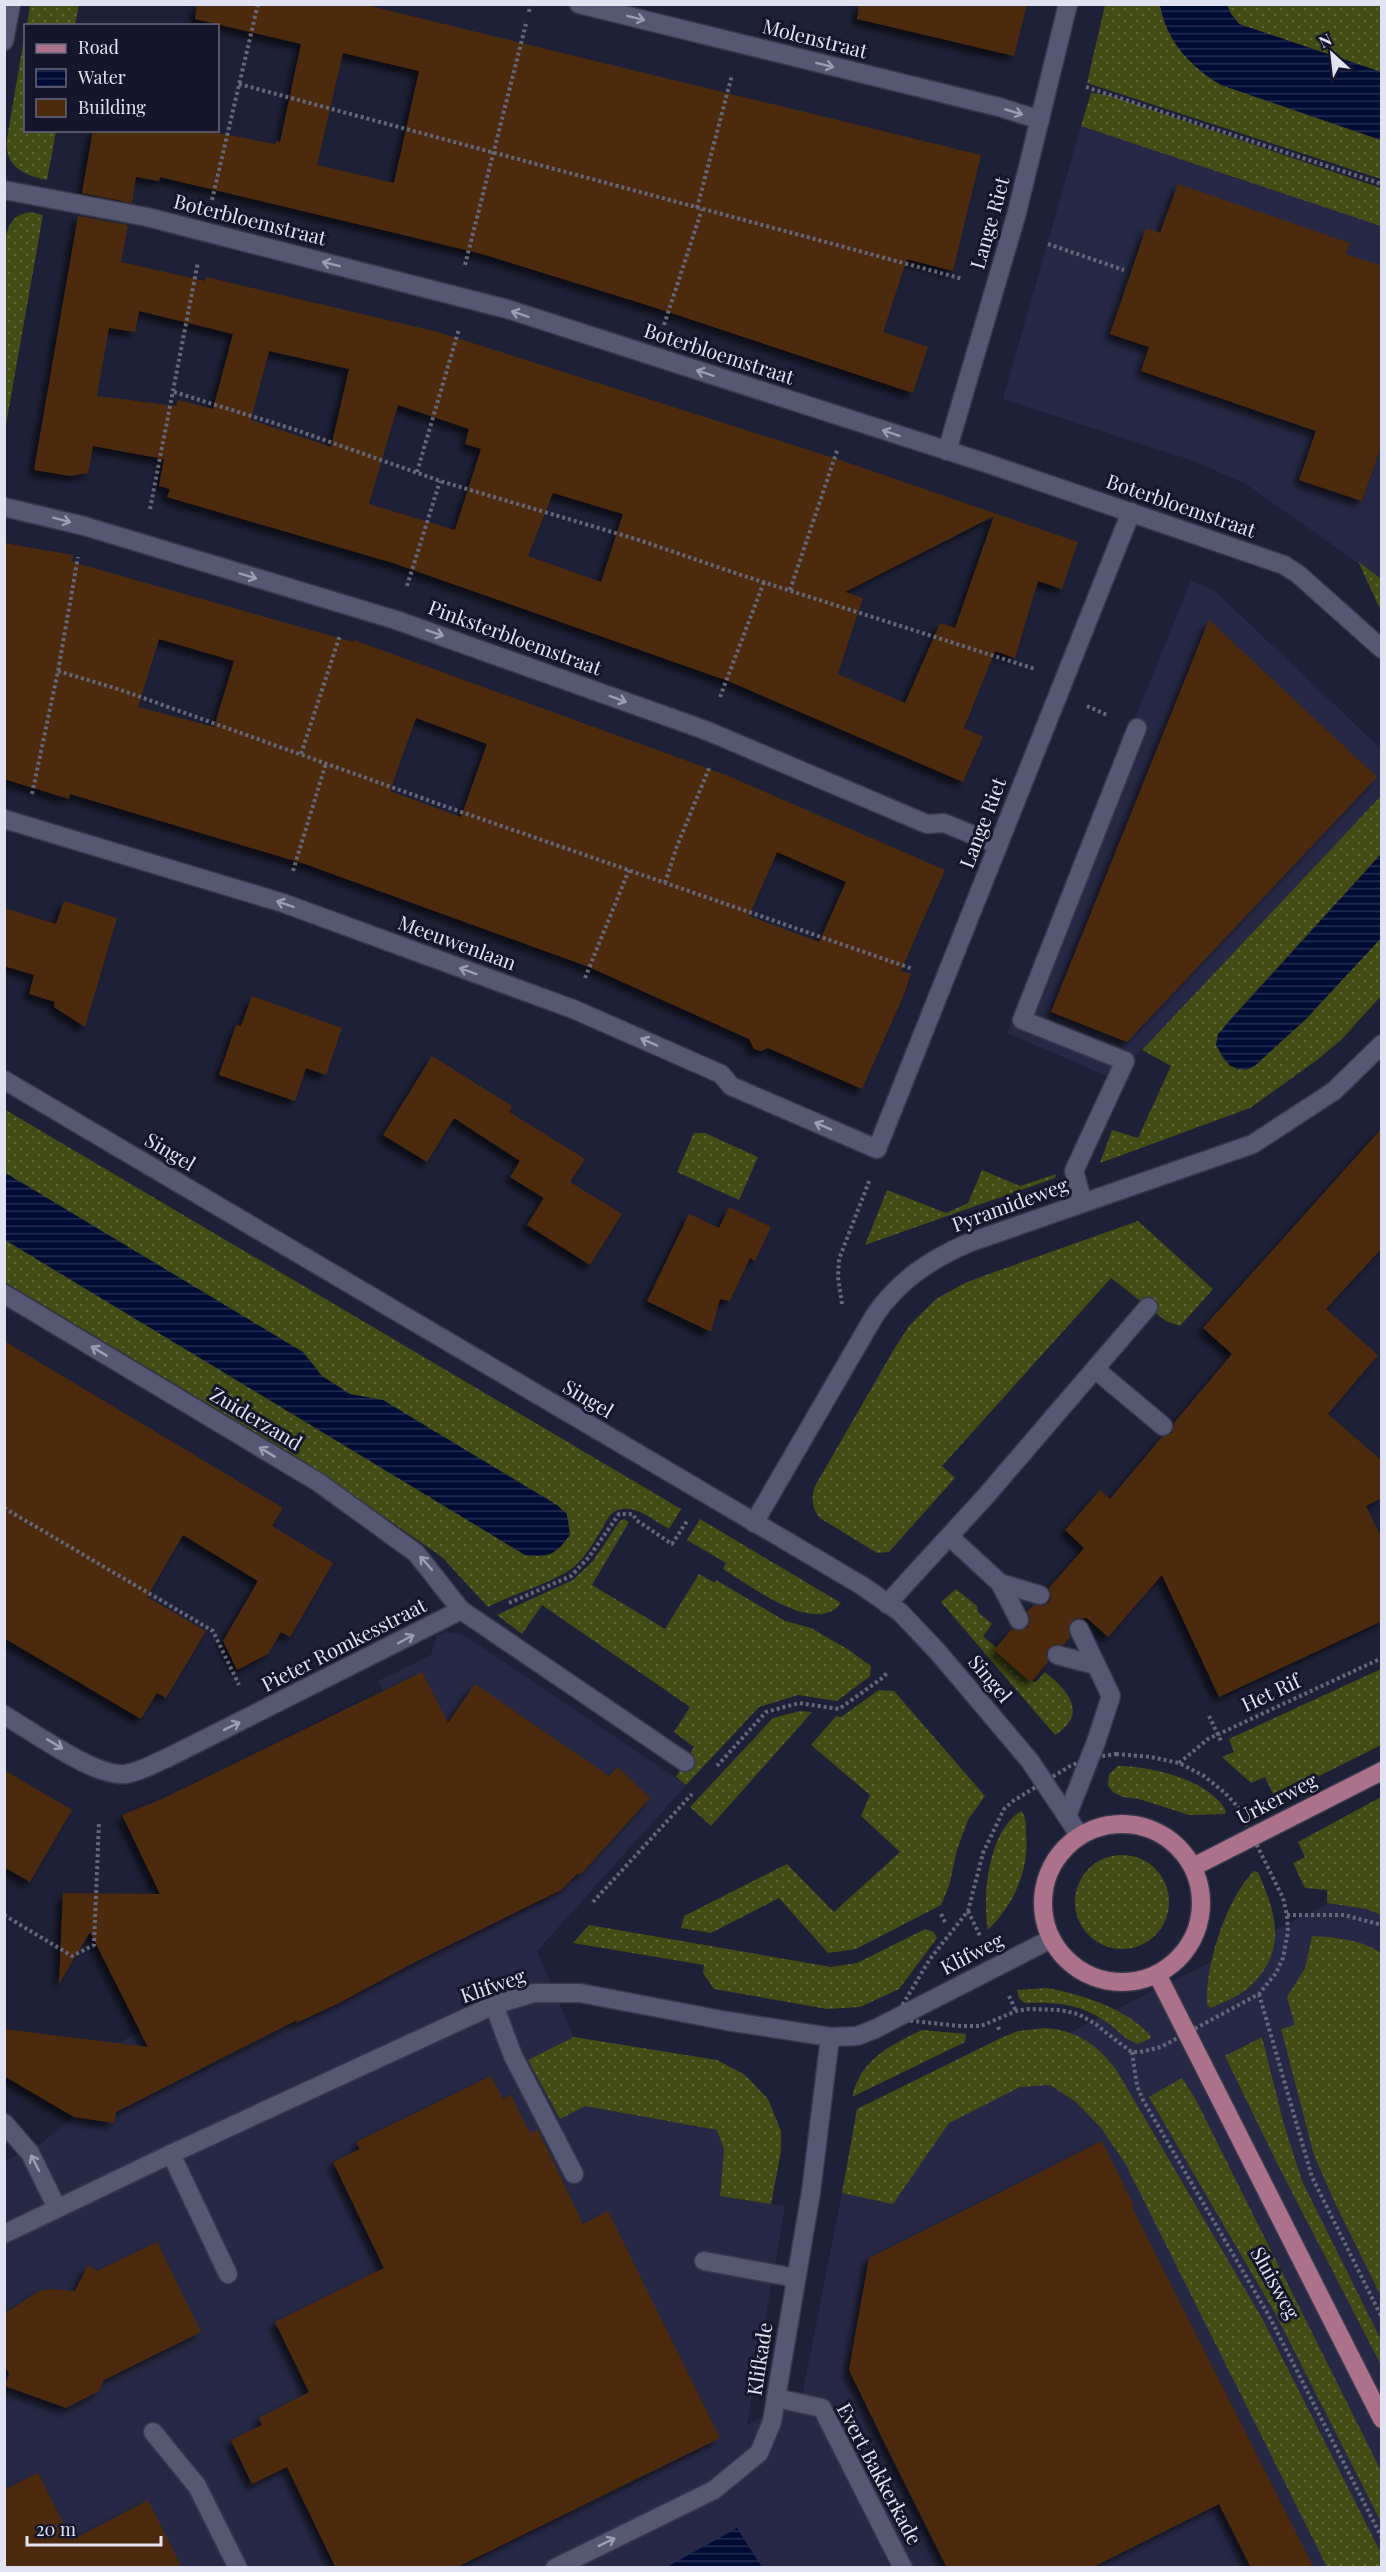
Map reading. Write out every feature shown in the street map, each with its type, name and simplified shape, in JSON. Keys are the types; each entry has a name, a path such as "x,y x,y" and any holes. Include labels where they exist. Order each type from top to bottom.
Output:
{"main road":[{"name":"Urkerweg","path":"1193,1867 1382,1772"},
{"path":"1121,1824 1143,1827 1163,1835 1180,1849 1193,1867 1200,1887 1201,1907 1198,1928 1188,1946 1175,1962 1157,1974 1138,1980 1117,1982 1097,1978 1079,1969 1063,1956 1051,1939 1044,1917 1044,1894 1050,1871 1063,1852 1080,1836 1100,1828 1121,1824"},
{"name":"Sluisweg","path":"1157,1974 1382,2419"}],"street":[{"path":"4,41 11,4"},
{"name":"Molenstraat","path":"579,4 988,104 1040,120"},
{"name":"Lange Riet","path":"946,451 1016,216 1068,4"},
{"name":"Boterbloemstraat","path":"4,189 147,217 507,309 1131,512 1284,565 1298,574 1382,649"},
{"name":"Pinksterbloemstraat","path":"4,507 104,532 396,620 705,730 927,824 944,823 998,845"},
{"name":"Lange Riet","path":"877,1149 1131,512"},
{"path":"1083,1203 1074,1171 1125,1060 1022,1020 1137,728"},
{"name":"Meeuwenlaan","path":"4,819 283,903 573,1009 721,1074 731,1086 877,1149"},
{"name":"Pyramideweg","path":"754,1523 861,1338 892,1292 925,1264 968,1243 1253,1144 1334,1091 1382,1044"},
{"name":"Singel","path":"4,1080 861,1586 887,1604 914,1624 1030,1761 1080,1836"},
{"name":"Zuiderzand","path":"4,1294 318,1482 416,1552 461,1610"},
{"path":"887,1604 950,1537 1148,1307"},
{"path":"1095,1369 1163,1426"},
{"path":"950,1537 1000,1583 1018,1620"},
{"path":"1000,1583 1040,1595"},
{"path":"461,1610 685,1762"},
{"name":"Pieter Romkesstraat","path":"4,1714 93,1767 114,1774 126,1774 139,1771 180,1752 461,1610"},
{"path":"1067,1816 1111,1696 1079,1629"},
{"path":"1057,1655 1096,1665"},
{"name":"Klifweg","path":"4,2234 494,2005 534,1993 580,1993 727,2021 830,2037 857,2036 1051,1939"},
{"path":"494,2005 513,2056 574,2174"},
{"name":"Klifkade","path":"555,2568 714,2490 759,2453 772,2422 811,2192 830,2037"},
{"path":"4,2123 30,2153 57,2208"},
{"path":"171,2154 228,2274"},
{"path":"704,2260 796,2278"},
{"name":"Evert Bakkerkade","path":"776,2398 822,2409 903,2568"},
{"path":"153,2432 197,2486 238,2568"}],"path":[{"path":"211,204 258,4"},
{"path":"529,12 530,4"},
{"path":"465,268 526,24"},
{"path":"663,330 700,208 732,74"},
{"path":"239,84 495,151 966,280"},
{"path":"1086,87 1382,184"},
{"path":"1048,244 1124,270"},
{"path":"150,509 198,260"},
{"path":"417,472 460,326"},
{"path":"174,392 440,481 628,536 1036,669"},
{"path":"790,590 839,446"},
{"path":"407,586 440,481"},
{"path":"30,803 58,671 78,556"},
{"path":"720,697 764,582"},
{"path":"301,754 343,625"},
{"path":"58,671 121,690 917,970"},
{"path":"665,883 677,846 714,756"},
{"path":"290,881 326,763"},
{"path":"581,987 629,870"},
{"path":"861,1338 848,1320 843,1305 838,1267 843,1247 873,1170 877,1149"},
{"path":"4,1508 213,1631 243,1693"},
{"path":"501,1607 571,1576 589,1557 620,1514 633,1514 636,1520 672,1544 691,1515"},
{"name":"Het Rif","path":"1179,1763 1208,1739 1382,1658"},
{"path":"712,1772 766,1712 799,1703 839,1709 888,1672"},
{"path":"1209,1716 1222,1743"},
{"path":"1116,1754 1151,1757 1179,1763 1204,1776 1238,1807"},
{"path":"593,1902 697,1789"},
{"path":"981,1938 968,1911 983,1853 1004,1809 1013,1801"},
{"path":"4,1915 72,1956 94,1945 99,1821"},
{"path":"1213,2020 1259,1994 1276,1973 1282,1958 1288,1930 1287,1915 1283,1898 1266,1864"},
{"name":"Klifweg","path":"918,1978 968,1911"},
{"path":"941,1914 946,1924"},
{"path":"1287,1915 1344,1915 1382,1925"},
{"path":"1006,1989 1016,2011"},
{"path":"1259,1994 1312,2177 1382,2318"},
{"path":"935,2022 960,2026 981,2026 1016,2011 1045,2009 1078,2014 1107,2031 1132,2052 1161,2047"},
{"name":"Sluisweg","path":"1132,2052 1137,2086 1143,2100 1269,2316 1382,2538"}],"shaded area":[{"path":"1081,126 1381,226 1381,579 1246,484 1194,461 1003,399"},
{"path":"1191,581 1214,590 1381,749 1381,796 1114,1079 1007,1033"},
{"path":"447,1632 468,1638 686,1785 537,1951 574,2037 528,2060 585,2106 717,2130 724,2150 720,2196 785,2206 747,2425 802,2397 842,2193 912,2111 1381,1877 1381,2567 5,2568 5,2161 42,2143 73,2117 82,2057 98,2060 101,2041 119,2043 140,2032 119,1990 419,1763 378,1681 431,1655 437,1635"}],"green space":[{"path":"30,5 79,5 75,24 27,24"},
{"path":"1105,5 1160,5 1161,11 1221,85 1381,140 1381,179 1087,83"},
{"path":"1227,5 1381,5 1381,72 1239,24"},
{"path":"24,38 24,132 56,132 47,180 23,172 12,163 7,149"},
{"path":"1091,93 1108,95 1381,188 1381,226 1081,126"},
{"path":"30,212 43,215 5,430 5,241 15,218"},
{"path":"1358,561 1381,579 1381,609 1378,605"},
{"path":"1381,796 1381,854 1226,1024 1216,1045 1224,1060 1238,1070 1306,1019 1381,938 1381,996 1341,1040 1250,1108 1100,1163 1112,1130 1138,1138 1171,1066 1142,1050"},
{"path":"4,1109 681,1509 669,1529 632,1509 617,1510 610,1515 586,1554 576,1565 547,1582 488,1607 442,1557 307,1463 5,1282"},
{"path":"694,1133 705,1133 758,1157 739,1200 677,1172"},
{"path":"982,1170 1020,1186 1056,1174 1055,1178 865,1245 887,1190 946,1213 968,1203"},
{"path":"1138,1221 1213,1289 1180,1326 1166,1321 1111,1278 942,1466 955,1478 889,1552 877,1553 820,1518 813,1503 815,1486 909,1326 936,1299 965,1283"},
{"path":"624,1519 629,1522 592,1585 665,1629 699,1574 715,1583 716,1580 785,1621 811,1628 849,1650 871,1666 870,1676 837,1701 798,1695 759,1707 686,1785 676,1777 694,1747 674,1732 690,1707 542,1605 522,1634 497,1615 573,1580 593,1561 620,1521"},
{"path":"700,1519 841,1603 830,1612 815,1614 782,1605 765,1596 723,1569 726,1563 687,1540"},
{"path":"956,1589 977,1606 978,1612 992,1624 983,1636 1035,1683 1045,1672 1067,1694 1073,1710 1071,1719 1055,1735 941,1602"},
{"path":"1381,1669 1381,1745 1275,1798 1265,1777 1251,1783 1222,1757 1234,1752 1229,1739"},
{"path":"879,1690 894,1691 985,1796 968,1820 957,1850 949,1886 941,1905 856,1949 828,1953 779,1898 711,1933 681,1928 684,1916 787,1864 834,1912 900,1852 861,1816 870,1795 811,1745 836,1716 841,1717"},
{"path":"800,1711 812,1712 711,1826 690,1807 773,1718"},
{"path":"1118,1766 1162,1772 1193,1783 1218,1800 1226,1811 1225,1814 1189,1815 1139,1799 1123,1797 1113,1792 1108,1786 1109,1774"},
{"path":"1381,1797 1381,1915 1367,1909 1327,1903 1327,1890 1305,1888 1293,1863 1305,1857 1298,1842"},
{"path":"1021,1811 1024,1815 1027,1846 1023,1872 1013,1898 988,1930 987,1883 994,1848 1010,1820"},
{"path":"1122,1855 1140,1858 1155,1869 1166,1884 1169,1902 1166,1920 1155,1935 1140,1946 1122,1949 1104,1946 1089,1935 1078,1920 1075,1902 1078,1884 1089,1869 1104,1858"},
{"path":"1254,1871 1258,1872 1265,1888 1274,1918 1274,1947 1261,1974 1248,1988 1211,2008 1207,2005 1207,1989 1219,1934 1235,1898"},
{"path":"589,1925 831,1967 857,1963 925,1929 934,1932 937,1938 899,1989 860,2007 827,2009 714,1989 703,1973 704,1965 573,1943"},
{"path":"1312,1936 1357,1942 1381,1953 1381,2296 1314,2155 1281,2029 1295,2025 1287,1997 1305,1968"},
{"path":"1047,1988 1089,1999 1117,2010 1141,2026 1151,2036 1150,2039 1137,2044 1096,2016 1077,2007 1024,2003 1019,1998 1017,1990"},
{"path":"1057,2029 1086,2040 1117,2071 1263,2320 1381,2553 1381,2567 1327,2567 1125,2163 1101,2128 1076,2102 1050,2085 1020,2087 949,2123 893,2204 842,2193 857,2109 1003,2037 1018,2031"},
{"path":"922,2030 966,2034 965,2042 852,2097 856,2084 869,2063 888,2048"},
{"path":"574,2037 717,2060 745,2075 768,2099 781,2131 781,2151 771,2204 720,2196 724,2150 717,2130 585,2106 560,2119 528,2060"},
{"path":"1262,2037 1283,2121 1302,2181 1381,2340 1381,2365 1277,2163 1225,2056"},
{"path":"1182,2078 1196,2100 1381,2471 1381,2522 1275,2313 1149,2097"}],"water":[{"path":"1160,5 1227,5 1239,24 1381,72 1381,140 1221,85 1199,70 1181,51 1168,30"},
{"path":"1381,854 1381,938 1306,1019 1256,1065 1246,1070 1230,1066 1216,1045 1218,1034"},
{"path":"4,1172 303,1352 322,1376 350,1394 383,1400 557,1505 567,1514 570,1535 561,1547 552,1553 541,1556 525,1555 5,1240"},
{"path":"737,2528 762,2567 667,2567"}],"building":[{"path":"197,4 362,4 981,155 953,271 907,259 883,332 928,347 913,393 650,306 482,254 395,233 160,177 159,181 136,177 132,203 82,193 93,132 213,132 275,144 276,141 280,142 301,44 195,19","holes":["343,53 419,71 394,183 317,165"]},
{"path":"859,4 1027,4 1014,56 857,19"},
{"path":"1178,184 1350,243 1346,254 1382,266 1382,444 1362,501 1299,480 1316,431 1141,371 1149,347 1110,334 1146,228 1160,233"},
{"path":"78,216 128,225 121,262 205,281 206,277 438,332 843,461 1078,542 1062,589 1038,581 1015,658 995,651 964,728 983,737 963,782 728,681 393,563 167,497 170,489 159,486 164,459 93,446 88,473 70,476 34,470","holes":["139,311 233,334 213,409 178,400 176,406 97,396 109,328 135,332","269,351 349,369 331,447 251,420","398,405 469,429 465,444 481,449 455,530 369,504","553,493 623,514 601,582 528,556","994,516 955,628 940,623 905,703 838,674 863,598 845,592"]},
{"path":"4,543 73,555 72,562 353,642 354,640 726,775 945,870 901,971 911,974 903,997 862,1089 768,1048 761,1051 754,1049 749,1039 589,967 305,864 70,794 69,799 4,779","holes":["159,639 234,661 214,727 138,707","416,718 487,744 461,817 390,791","777,852 846,882 819,942 749,916"]},
{"path":"1209,620 1377,777 1127,1042 1051,1012"},
{"path":"64,901 117,918 85,1027 54,1007 55,1002 29,994 34,975 4,966 4,908 56,924"},
{"path":"252,996 342,1028 326,1075 306,1068 295,1101 219,1075 236,1025 241,1026"},
{"path":"432,1056 512,1106 509,1112 585,1159 570,1182 622,1214 590,1265 527,1225 544,1198 510,1177 520,1161 454,1118 427,1162 383,1135"},
{"path":"1382,1128 1382,1248 1326,1309 1378,1355 1328,1414 1382,1461 1382,1498 1366,1506 1382,1539 1382,1621 1219,1697 1162,1575 1108,1637 1087,1618 1074,1619 1068,1628 1070,1637 1063,1645 1055,1644 1049,1648 1046,1653 1048,1662 1031,1682 994,1650 1012,1629 1019,1631 1028,1627 1030,1620 1027,1612 1034,1605 1042,1606 1048,1603 1051,1598 1049,1588 1084,1548 1065,1530 1100,1490 1110,1499 1162,1437 1172,1433 1174,1423 1232,1354 1203,1328"},
{"path":"729,1207 771,1227 755,1261 750,1258 730,1301 720,1299 711,1332 647,1301 689,1214 719,1228"},
{"path":"4,1341 283,1508 272,1526 333,1563 290,1637 281,1632 268,1654 237,1670 223,1641 258,1581 183,1535 147,1597 206,1631 166,1698 157,1693 141,1719 4,1638"},
{"path":"422,1672 448,1723 475,1684 609,1776 618,1767 650,1798 580,1875 578,1873 561,1890 413,1963 339,2003 296,2023 297,2020 116,2112 114,2123 74,2117 4,2076 4,2029 148,2047 90,1932 59,1984 63,1893 160,1894 122,1815 162,1799"},
{"path":"4,1770 72,1810 30,1882 4,1867"},
{"path":"491,2076 503,2099 511,2095 530,2133 538,2130 583,2224 608,2211 720,2438 455,2568 336,2568 287,2467 252,2484 231,2440 262,2425 259,2418 309,2392 275,2322 384,2268 333,2162 360,2149 356,2142"},
{"path":"1102,2141 1134,2206 1132,2207 1314,2568 1251,2568 1219,2504 1091,2568 947,2568 887,2448 849,2370 869,2258"},
{"path":"157,2242 201,2332 104,2380 99,2391 66,2408 5,2386 9,2374 4,2364 4,2314 39,2291 48,2289 75,2291 88,2265 97,2271"},
{"path":"38,2473 72,2540 148,2500 182,2568 4,2568 4,2490"}]}
